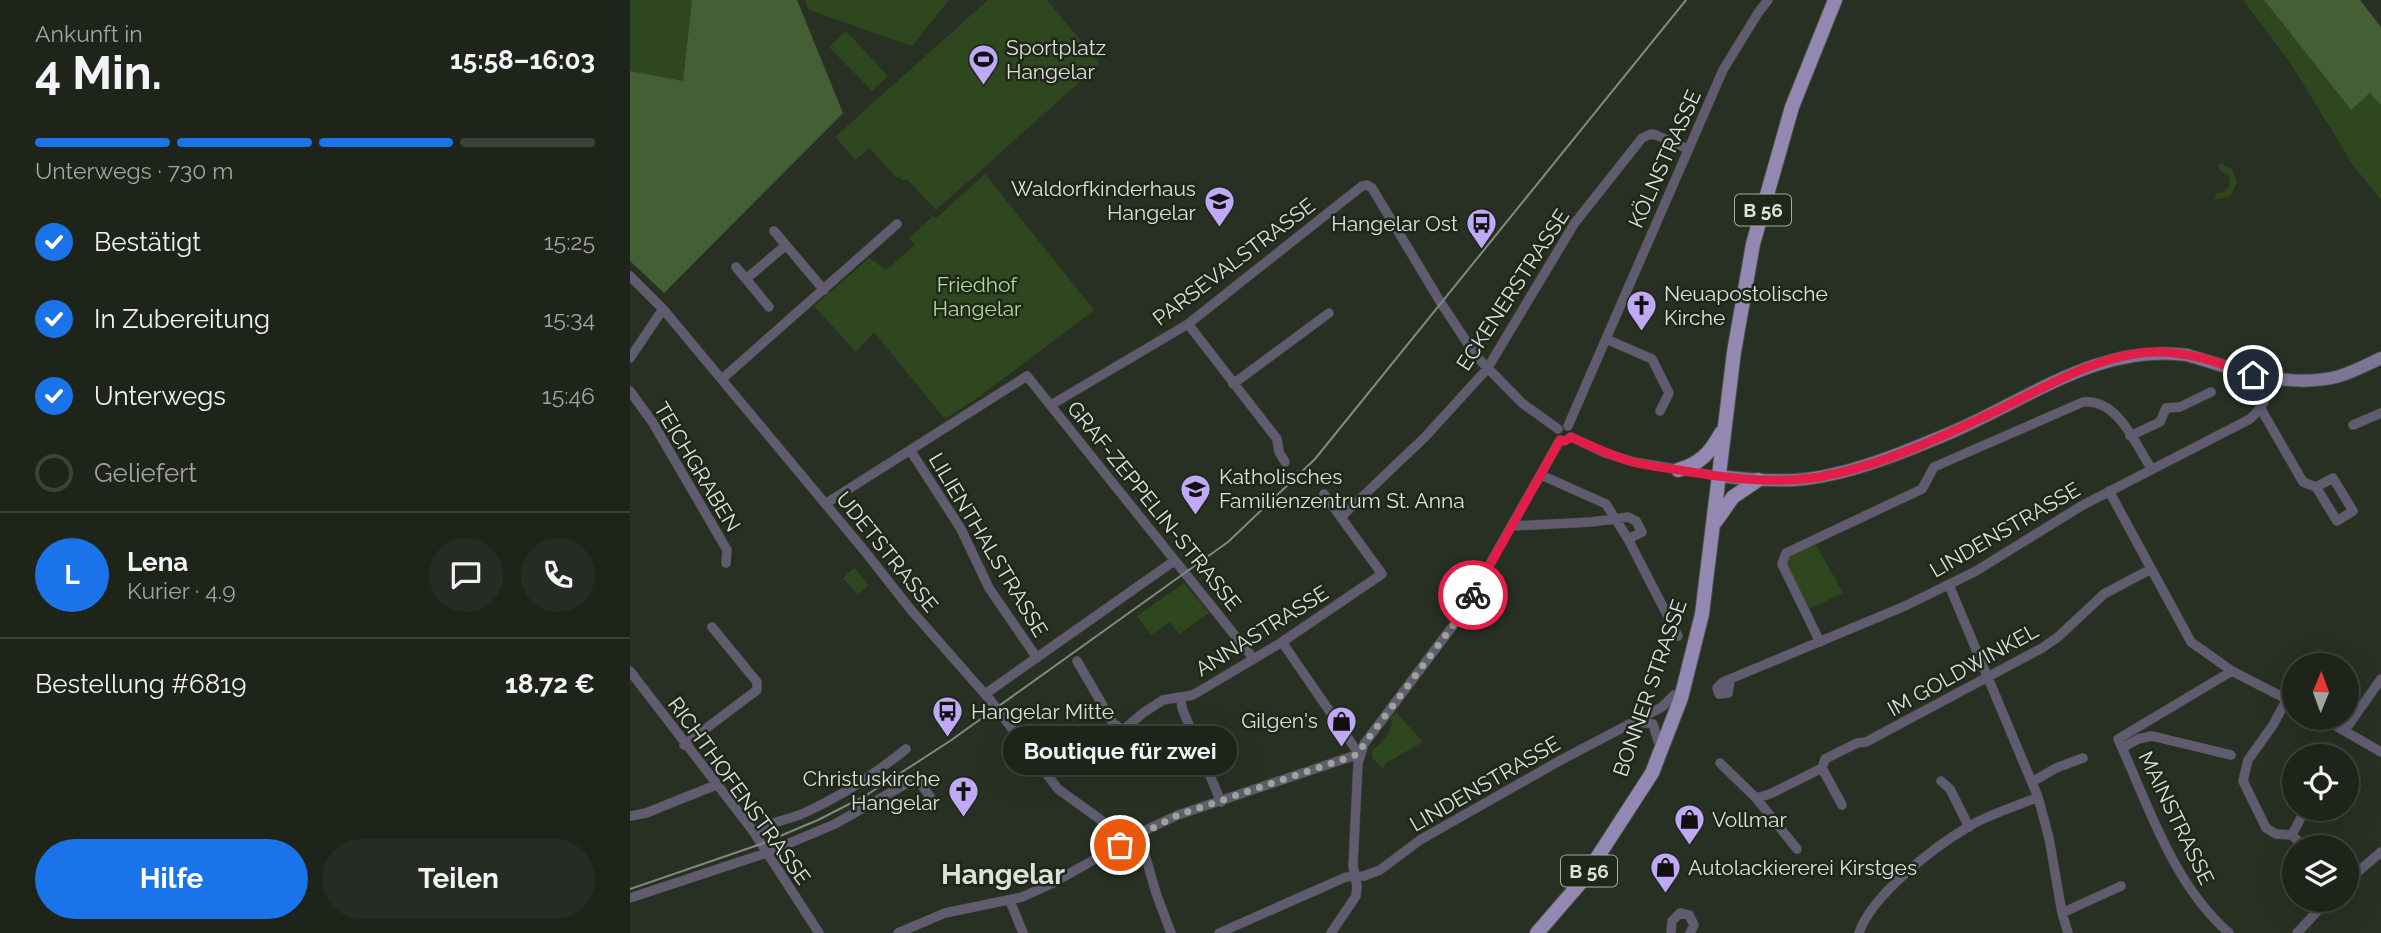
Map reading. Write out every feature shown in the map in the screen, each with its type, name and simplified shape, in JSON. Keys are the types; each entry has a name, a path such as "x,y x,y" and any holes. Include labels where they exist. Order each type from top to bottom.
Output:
{"main road":[{"name":"BONNER STRASSE","path":"1537,933 1582,881 1652,773 1677,711 1695,651 1706,587 1734,352 1753,244 1792,107 1835,0"},
{"path":"1678,470 1693,466 1705,457 1724,429"},
{"path":"1713,525 1733,497 1758,480"},
{"name":"BONNER STRASSE","path":"1633,802 1674,695 1706,587"}],"street":[{"name":"KÖLNSTRASSE","path":"1563,427 1606,339 1723,70 1768,0"},
{"name":"ECKENERSTRASSE","path":"1341,517 1425,437 1487,369 1574,224 1642,138 1656,135 1688,149"},
{"name":"PARSEVALSTRASSE","path":"1051,405 1188,324 1362,186 1367,185 1372,188 1441,303 1487,369"},
{"path":"722,379 897,224"},
{"path":"774,231 824,290"},
{"path":"746,279 786,245"},
{"path":"736,267 769,307"},
{"name":"UDETSTRASSE","path":"630,276 663,309 911,611 985,694 1058,789 1101,820 1120,845"},
{"path":"630,358 663,309"},
{"path":"1233,384 1329,313"},
{"path":"1188,324 1277,439 1279,452 1285,462"},
{"path":"1606,339 1652,359 1669,393 1660,411"},
{"path":"1571,437 1605,453 1634,462 1719,476 1794,480 1821,477 1885,458 1952,432 2084,368 2116,357 2158,352 2187,355 2271,379 2317,380 2335,377 2381,358"},
{"path":"1487,369 1522,403 1571,429 1571,437"},
{"name":"GRAF-ZEPPELIN-STRASSE","path":"910,450 1027,376 1253,658"},
{"path":"2271,379 2268,397 2261,409 2303,482 2316,487 2337,521 2353,511 2333,478 2316,487"},
{"name":"TEICHGRABEN","path":"630,391 653,423 727,550 726,563"},
{"path":"2130,436 2160,422 2166,408 2180,407 2211,392"},
{"path":"1820,642 1782,564 1786,554 1922,489 1934,467 2083,402 2094,401 2113,410 2151,468"},
{"name":"LINDENSTRASSE","path":"1730,680 1949,585 2109,491 2250,419 2261,409"},
{"path":"2353,425 2381,413"},
{"path":"1560,440 1557,436 1563,427"},
{"path":"1560,440 1565,441 1571,437"},
{"path":"1331,933 1356,896 1353,866 1359,754 1461,615 1560,440"},
{"path":"825,504 910,450"},
{"name":"LILIENTHALSTRASSE","path":"910,450 961,529 989,588 1037,658"},
{"path":"1541,475 1606,503 1628,538 1678,636"},
{"path":"2109,491 2191,642 2232,671 2282,697"},
{"path":"1324,494 1341,517"},
{"name":"ANNASTRASSE","path":"1077,661 1119,729 1126,729 1143,713 1163,700 1193,695 1282,642 1382,574 1341,517"},
{"path":"1512,526 1591,522 1628,517 1636,521 1642,532 1628,538"},
{"path":"985,694 1174,561"},
{"name":"IM GOLDWINKEL","path":"1756,798 1770,794 1822,768 1825,759 1857,743 1867,742 2042,648 2059,637 2104,594 2151,569"},
{"path":"1949,585 2038,797 2068,933"},
{"path":"684,745 757,690 758,686 712,627"},
{"path":"1282,642 1359,754"},
{"name":"MAINSTRASSE","path":"2229,933 2194,897 2178,870 2118,739 2232,671"},
{"name":"RICHTHOFENSTRASSE","path":"630,672 752,831 818,933"},
{"path":"2359,710 2381,679"},
{"name":"LINDENSTRASSE","path":"1219,933 1346,877 1364,876 1380,870 1420,840 1662,707 1674,695"},
{"path":"1181,698 1182,708 1221,802"},
{"path":"2282,712 2248,760 2243,781 2266,828 2276,834 2292,835 2299,821"},
{"path":"1632,722 1653,724 1658,741"},
{"path":"2345,730 2381,752"},
{"name":"MAINSTRASSE","path":"2122,748 2138,739 2152,736 2231,755"},
{"path":"752,831 768,822 783,821 807,812 834,798 906,749"},
{"path":"898,933 945,913 1010,901 1052,884 1178,815 1359,754"},
{"path":"2032,782 2056,768 2083,758"},
{"path":"1720,763 1756,798 1797,849"},
{"path":"1822,768 1842,805"},
{"path":"630,898 766,853 835,824 911,781 918,780 933,801"},
{"path":"1941,781 1950,789 1969,827"},
{"path":"630,816 646,813 716,785"},
{"path":"1859,933 1867,915 1898,881 1969,827 2038,797"},
{"path":"1139,834 1171,933"},
{"path":"2359,871 2381,852"},
{"path":"2062,914 2121,886"},
{"path":"1010,901 1023,933"},
{"path":"2297,933 2317,912"},
{"path":"1671,933 1672,921 1680,913 1689,915 1694,925 1690,933"}],"green space":[{"path":"630,0 692,0 683,82 630,71"},
{"path":"692,0 797,0 843,113 664,293 630,261 630,71 683,81"},
{"path":"805,0 949,0 912,46 809,10"},
{"name":"Sportplatz Hangelar","path":"988,0 1047,0 1100,64 936,210 907,179 904,181 900,177 897,178 869,148 855,160 835,137"},
{"path":"2243,0 2264,0 2350,109 2371,93 2381,105 2381,200 2353,165 2291,64"},
{"path":"2264,0 2360,0 2381,27 2381,105 2370,93 2351,110"},
{"path":"846,31 888,76 872,91 829,47"},
{"path":"2219,163 2232,169 2237,182 2230,196 2215,200 2216,193 2225,191 2229,183 2229,176 2219,170"},
{"name":"Friedhof Hangelar","path":"985,174 1094,310 979,397 945,419 874,332 856,352 814,306 869,258 886,270 915,245 909,238"},
{"path":"1815,543 1843,593 1809,609 1785,563 1789,555"},
{"path":"854,568 869,585 858,595 843,578"},
{"path":"1184,583 1209,613 1179,634 1170,622 1151,635 1137,616"},
{"path":"1396,712 1423,742 1386,763 1383,768 1372,758 1372,750 1388,734 1392,722 1390,719"}],"tram line":[{"path":"630,889 761,844 865,796 950,741 1228,542 1315,459 1686,0"}],"way so far":[{"path":"1120,845 1178,815 1359,754 1473,595"}],"place":[{"name":"Sportplatz Hangelar","path":"983,87"},
{"name":"Waldorfkinderhaus Hangelar","path":"1219,228"},
{"name":"Hangelar Ost","path":"1481,251"},
{"name":"Neuapostolische Kirche","path":"1641,333"},
{"name":"Katholisches Familienzentrum St. Anna","path":"1196,516"},
{"name":"Hangelar Mitte","path":"948,739"},
{"name":"Gilgen's","path":"1341,748"},
{"name":"Christuskirche Hangelar","path":"963,818"},
{"name":"Boutique für zwei","path":"1120,845"},
{"name":"Vollmar","path":"1689,847"},
{"name":"Autolackiererei Kirstges","path":"1665,895"}],"district":[{"name":"Hangelar","path":"1003,874"}],"route":[{"path":"1473,595 1560,440 1565,441 1571,437 1605,453 1634,462 1678,470 1730,478 1794,480 1821,477 1885,458 1952,432 2084,368 2116,357 2158,352 2187,355 2253,375"}]}
